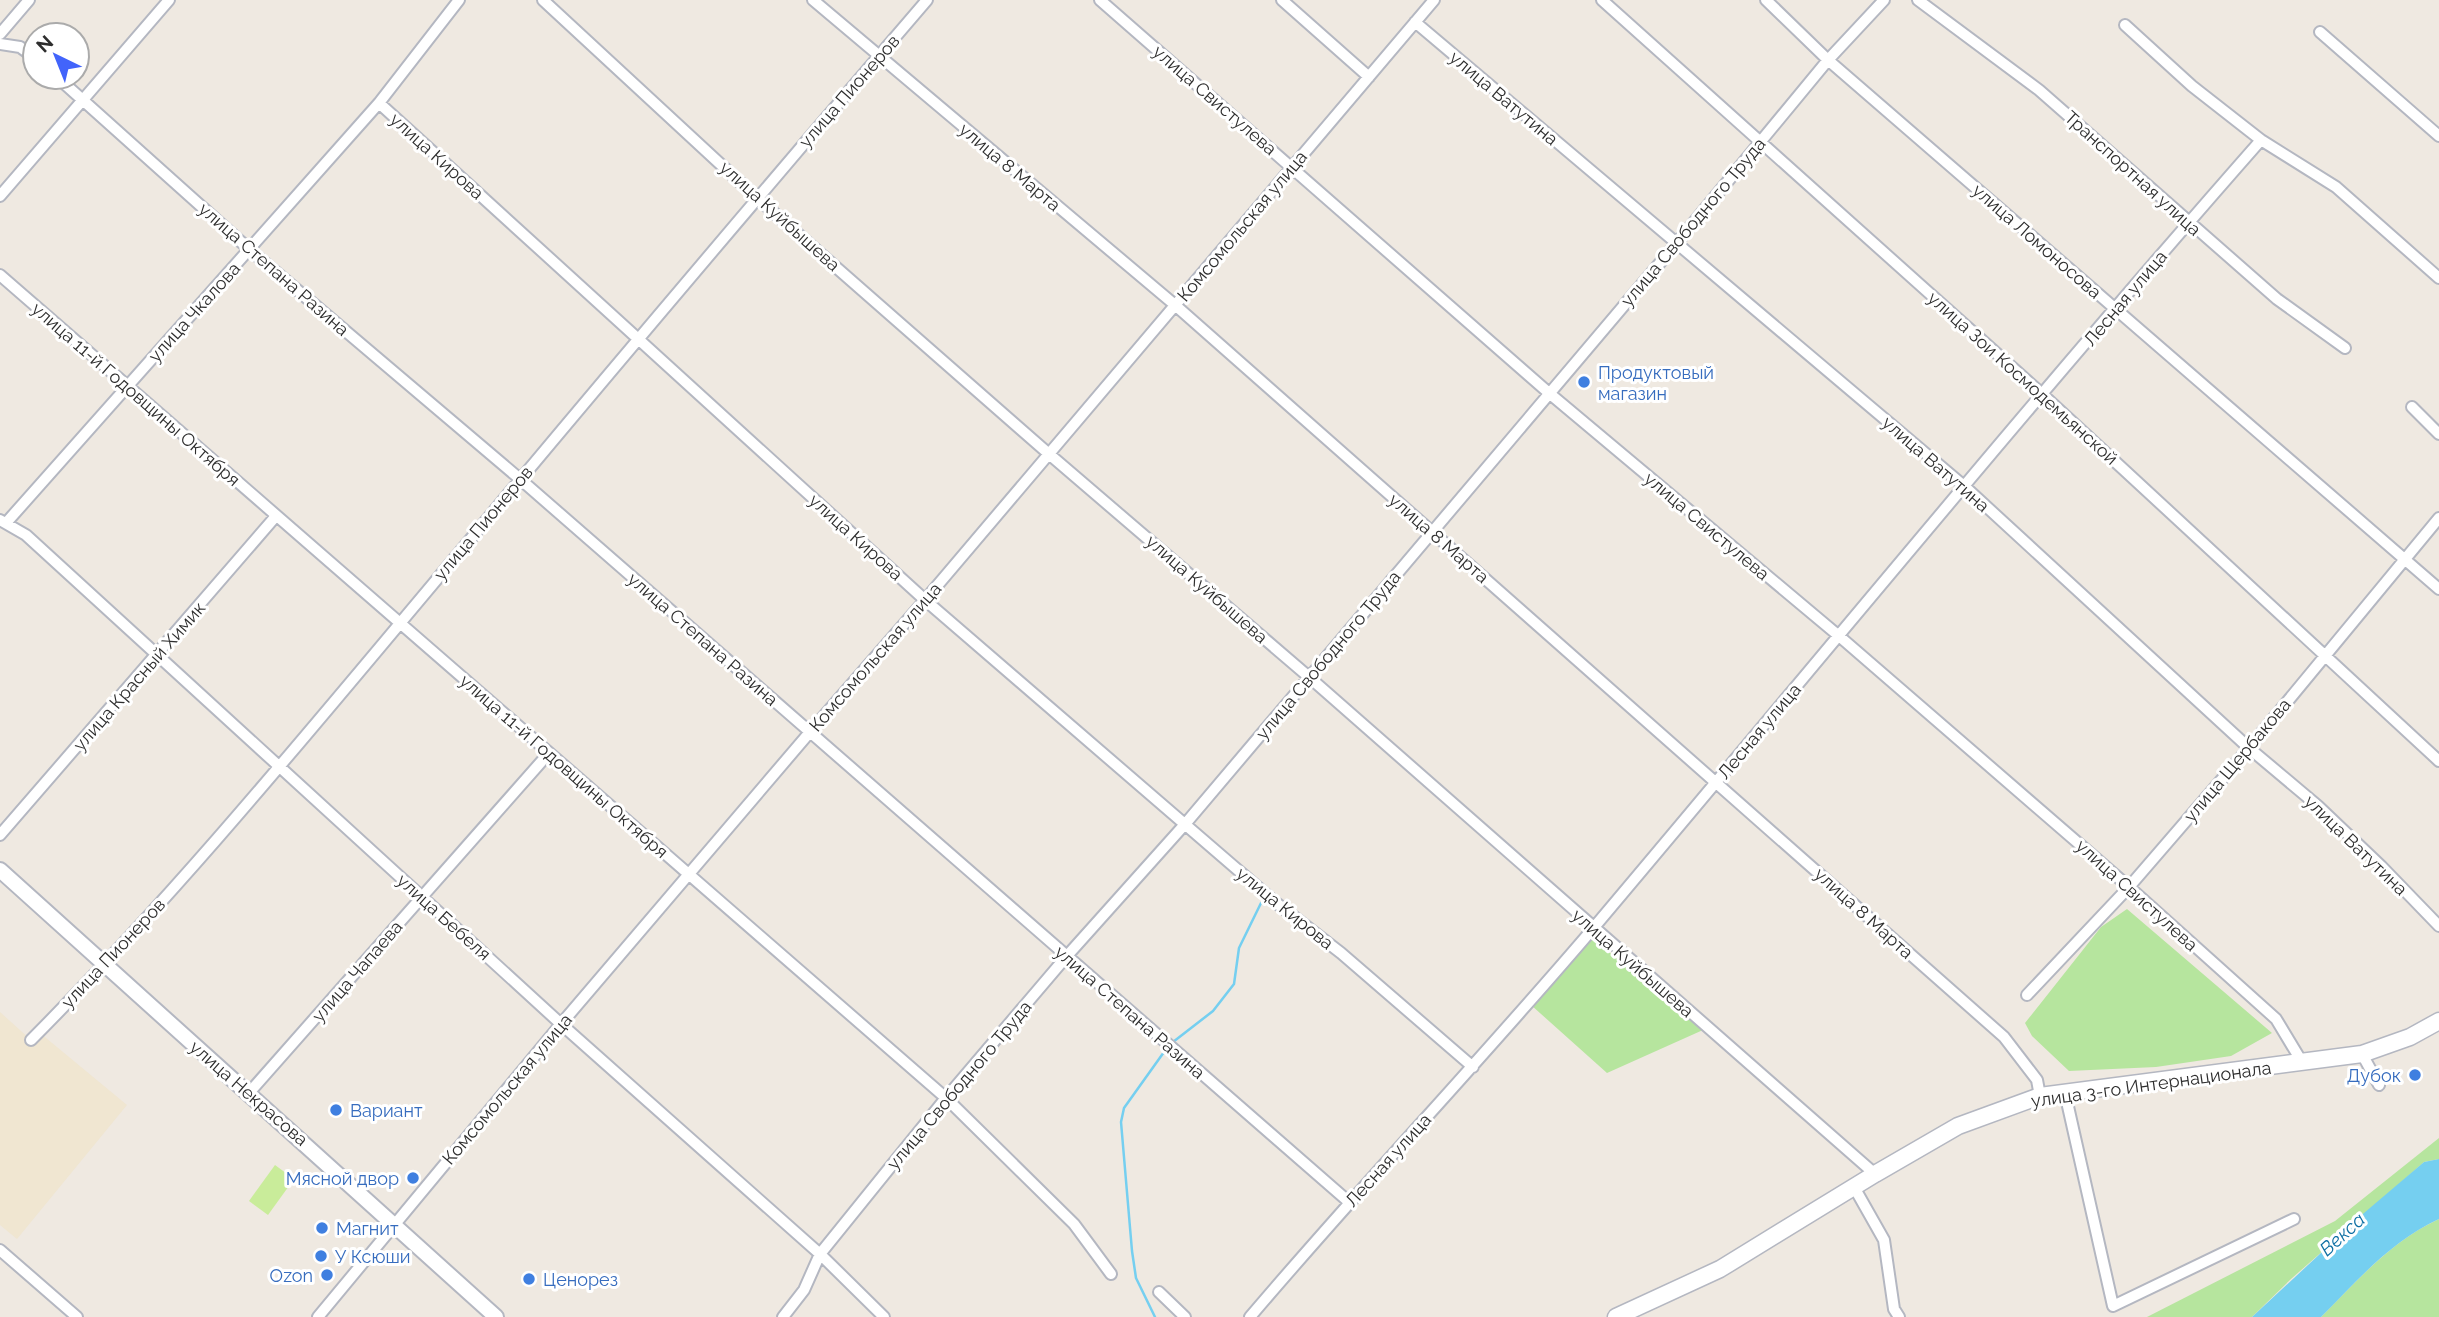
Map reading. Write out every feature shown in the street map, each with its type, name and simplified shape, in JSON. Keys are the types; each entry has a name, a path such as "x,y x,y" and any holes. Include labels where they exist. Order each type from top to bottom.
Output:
{"main road":[{"name":"улица 3-го Интернационала","path":"1616,1317 1720,1269 1958,1126 2040,1096 2362,1054 2410,1037 2439,1021"}],"street":[{"path":"0,34 29,0"},
{"path":"0,196 169,0"},
{"name":"улица Чкалова","path":"3,522 250,250 379,103 459,0"},
{"name":"улица Куйбышева","path":"543,0 757,198 1309,677 1875,1174"},
{"name":"улица 8 Марта","path":"813,0 1175,305 2004,1037 2037,1080 2040,1096"},
{"name":"улица Пионеров","path":"31,1040 106,965 279,766 757,198 928,0"},
{"name":"улица Свистулева","path":"1100,0 1549,393 1839,636 2129,887 2276,1019 2302,1062"},
{"path":"1282,0 1369,77"},
{"name":"Комсомольская улица","path":"318,1317 561,1024 1434,0"},
{"name":"улица Зои Космодемьянской","path":"1602,0 2043,395 2439,761"},
{"name":"улица Ломоносова","path":"1766,0 1828,60 2439,589"},
{"name":"улица Свободного Труда","path":"783,1317 804,1290 820,1254 947,1098 1066,957 1186,823 1676,244 1828,60 1884,0"},
{"name":"Транспортная улица","path":"1918,0 2039,90 2277,299 2345,348"},
{"name":"улица Ватутина","path":"1415,22 1964,486 2249,748 2345,832 2439,926"},
{"path":"2125,25 2192,86 2261,140 2336,187 2439,278"},
{"path":"2320,32 2439,136"},
{"path":"0,44 21,48"},
{"name":"улица Степана Разина","path":"73,91 250,250 520,479 1349,1202"},
{"name":"улица Кирова","path":"379,103 925,600 1275,902 1341,953 1473,1067"},
{"name":"Лесная улица","path":"1250,1317 1593,928 1964,486 2261,140"},
{"name":"улица 11-й Годовщины Октября","path":"0,275 947,1098 1074,1224 1111,1274"},
{"path":"2412,407 2439,434"},
{"name":"улица Красный Химик","path":"0,835 276,516"},
{"name":"улица Щербакова","path":"2027,995 2129,887 2249,748 2439,518"},
{"name":"улица Бебеля","path":"3,522 26,535 561,1024 820,1254 884,1317"},
{"name":"улица Чапаева","path":"248,1094 549,753"},
{"name":"улица Некрасова","path":"0,870 496,1317"},
{"path":"2362,1054 2379,1085"},
{"path":"2065,1093 2113,1306 2294,1219"},
{"path":"1854,1187 1884,1240 1894,1309 1899,1317"},
{"path":"0,1250 73,1316"},
{"path":"1159,1292 1185,1317"}],"shaded area":[{"path":"0,1012 31,1040 40,1033 127,1105 17,1239 0,1225"}],"green space":[{"path":"2127,909 2272,1033 2231,1056 2156,1067 2069,1071 2032,1036 2025,1023 2101,927"},
{"path":"1591,937 1703,1030 1607,1073 1531,1005"},
{"path":"2439,1138 2439,1159 2424,1162 2291,1279 2252,1317 2147,1317 2335,1221"},
{"path":"275,1165 294,1179 268,1215 249,1201"},
{"path":"2439,1219 2439,1317 2321,1317 2390,1250"}],"water":[{"name":"Векса","path":"2439,1159 2439,1219 2390,1250 2321,1317 2252,1317 2364,1213 2424,1162"}],"waterway":[{"path":"1173,1042 1213,1011 1234,984 1239,948 1261,903"},
{"path":"1155,1317 1136,1278 1121,1122 1124,1108 1164,1052"}],"place":[{"name":"Продуктовый магазин","path":"1584,382"},
{"name":"Дубок","path":"2415,1075"},
{"name":"Вариант","path":"336,1110"},
{"name":"Мясной двор","path":"413,1178"},
{"name":"Магнит","path":"322,1228"},
{"name":"У Ксюши","path":"321,1256"},
{"name":"Ozon","path":"327,1275"},
{"name":"Ценорез","path":"529,1279"}]}
